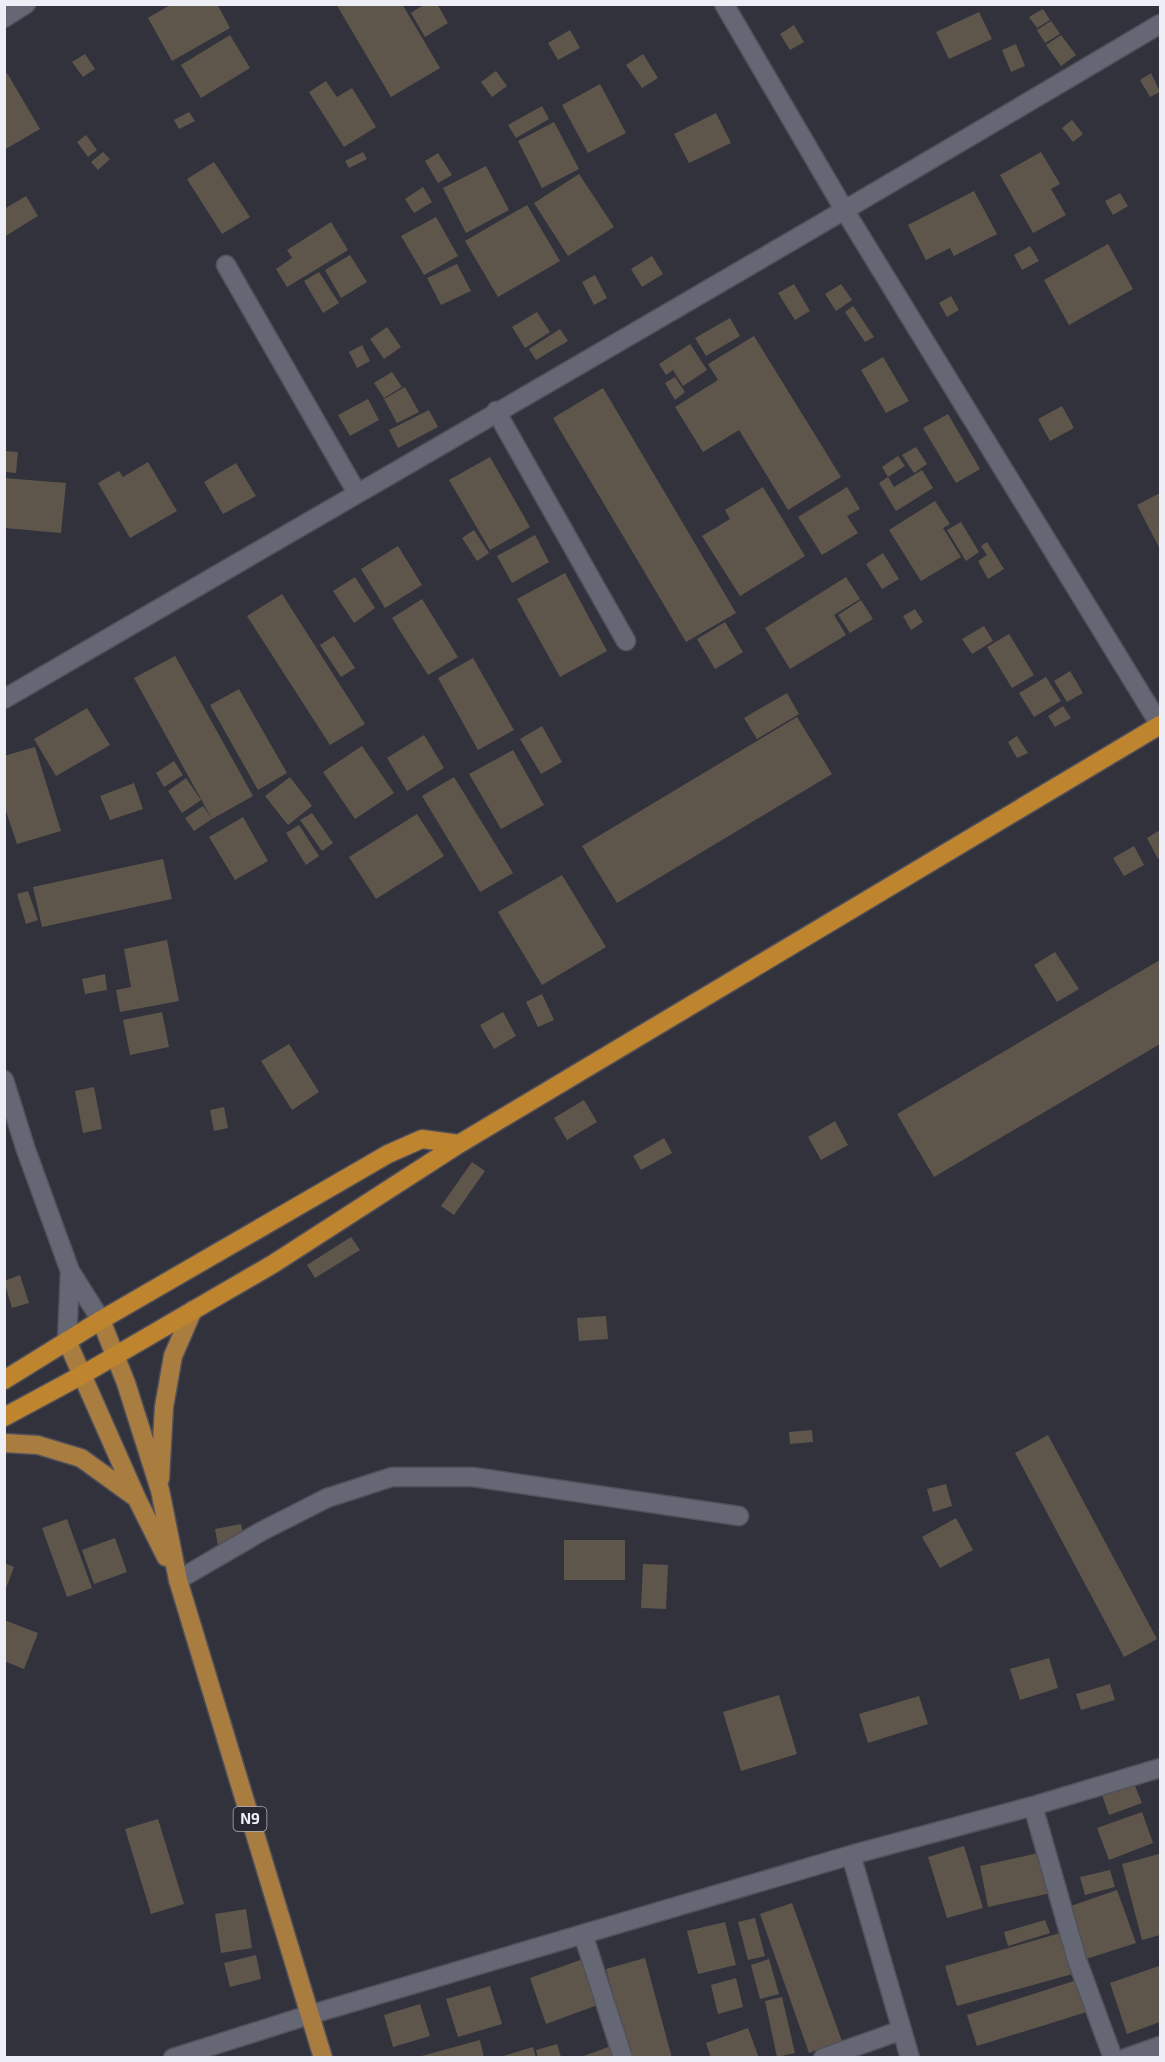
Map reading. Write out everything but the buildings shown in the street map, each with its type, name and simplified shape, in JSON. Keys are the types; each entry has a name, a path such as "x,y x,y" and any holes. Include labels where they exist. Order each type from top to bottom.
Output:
{"highway":[{"path":"4,1417 82,1376 273,1264 459,1144 1160,725"},
{"path":"4,1380 101,1320 388,1154 422,1139 459,1144"}],"main road":[{"path":"160,1490 164,1407 173,1356 193,1310"},
{"path":"101,1320 116,1354 160,1490 178,1580"},
{"path":"67,1341 138,1499 178,1580"},
{"path":"4,1443 39,1445 81,1458 138,1499"},
{"name":"N9","path":"178,1580 323,2058"}],"street":[{"path":"4,18 26,4"},
{"path":"724,4 845,211 1160,725"},
{"path":"4,699 496,411 845,211 1161,24"},
{"path":"226,265 357,493"},
{"path":"496,411 626,641"},
{"path":"4,1080 26,1150 70,1271 101,1320"},
{"path":"67,1341 70,1271"},
{"path":"178,1580 262,1530 327,1498 392,1477 473,1477 739,1516"},
{"path":"173,2058 309,2015 851,1855 1033,1806 1161,1768"},
{"path":"1033,1806 1077,1960 1113,2058"},
{"path":"851,1855 910,2058"},
{"path":"583,1934 623,2058"},
{"path":"823,2058 902,2030"},
{"path":"1126,2058 1161,2046"}]}
